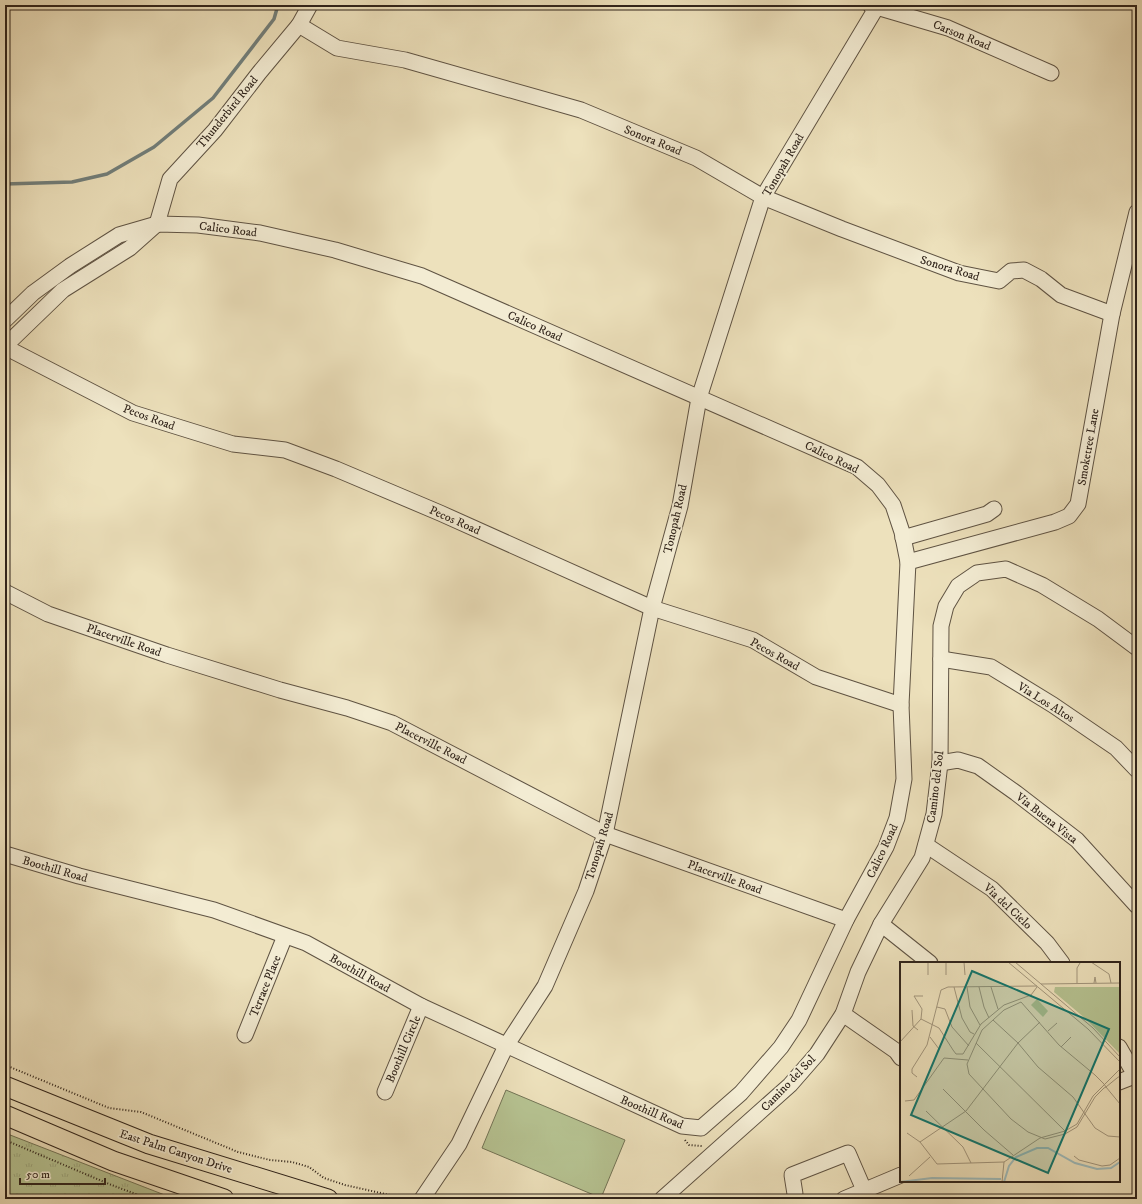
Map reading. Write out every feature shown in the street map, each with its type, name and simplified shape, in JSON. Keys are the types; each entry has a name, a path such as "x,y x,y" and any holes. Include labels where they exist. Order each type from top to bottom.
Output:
{"main road":[{"name":"East Palm Canyon Drive","path":"5,1086 148,1144 328,1199"},
{"path":"5,1116 113,1161 224,1199"}],"street":[{"name":"Thunderbird Road","path":"157,224 170,179 215,130 259,73 299,26 310,5"},
{"name":"Carson Road","path":"875,6 948,28 1051,73"},
{"name":"Tonopah Road","path":"422,1199 459,1144 506,1046 545,986 586,891 605,834 652,608 680,506 699,398 763,197 875,6"},
{"name":"Sonora Road","path":"299,26 337,48 405,60 581,110 696,158 763,197 842,229 952,271 999,281 1011,271 1024,270 1061,294 1112,314"},
{"name":"Smoketree Lane","path":"908,562 1055,522 1070,516 1078,504 1112,314 1137,212"},
{"path":"5,320 33,293 70,266 119,235 157,224"},
{"path":"5,346 63,290 130,248 157,224"},
{"name":"Calico Road","path":"157,224 198,225 260,233 335,250 422,276 857,467 878,485 893,505 903,538 908,562 901,705 904,779 897,818 886,847 846,920 799,1020 781,1046 741,1093 701,1128"},
{"name":"Pecos Road","path":"5,346 133,413 233,444 285,450 336,469 440,513 652,608 753,640 816,677 901,705"},
{"path":"903,538 987,514 994,509"},
{"name":"Camino del Sol","path":"662,1199 790,1085 817,1054 843,1014 858,972 881,924 922,858 934,814 940,762 940,626 946,606 958,586 977,574 1006,569 1042,585 1092,615 1137,648"},
{"name":"Placerville Road","path":"5,592 48,614 167,655 280,690 347,708 392,723 605,834 846,920"},
{"name":"Via Los Altos","path":"941,658 991,667 1053,705 1116,748 1137,770"},
{"name":"Via Buena Vista","path":"940,762 958,760 978,766 1016,793 1077,840 1137,906"},
{"name":"Via del Cielo","path":"926,845 992,889 1047,944 1061,962"},
{"name":"Boothill Road","path":"5,854 79,876 214,910 306,943 421,1006 506,1046 684,1127 701,1128"},
{"path":"881,924 929,962"},
{"name":"Terrace Place","path":"246,1035 285,936"},
{"name":"Boothill Circle","path":"385,1092 421,1006"},
{"path":"843,1014 896,1051 900,1057"},
{"path":"1120,1049 1136,1075 1120,1082"},
{"path":"795,1194 792,1174 848,1153 864,1190"},
{"path":"844,1199 900,1175"}],"path":[{"path":"5,1065 109,1108 141,1112 238,1152 270,1160 292,1162 309,1167 324,1178 345,1185 394,1196 399,1199"},
{"path":"684,1127 685,1140 689,1145 706,1146 714,1154"},
{"path":"5,1140 109,1184 149,1199"}],"green space":[{"path":"506,1090 625,1140 601,1198 482,1148"},
{"path":"5,1133 175,1199 5,1199"}],"waterway":[{"path":"5,184 72,182 107,174 154,147 213,98 274,19 278,5"}]}
